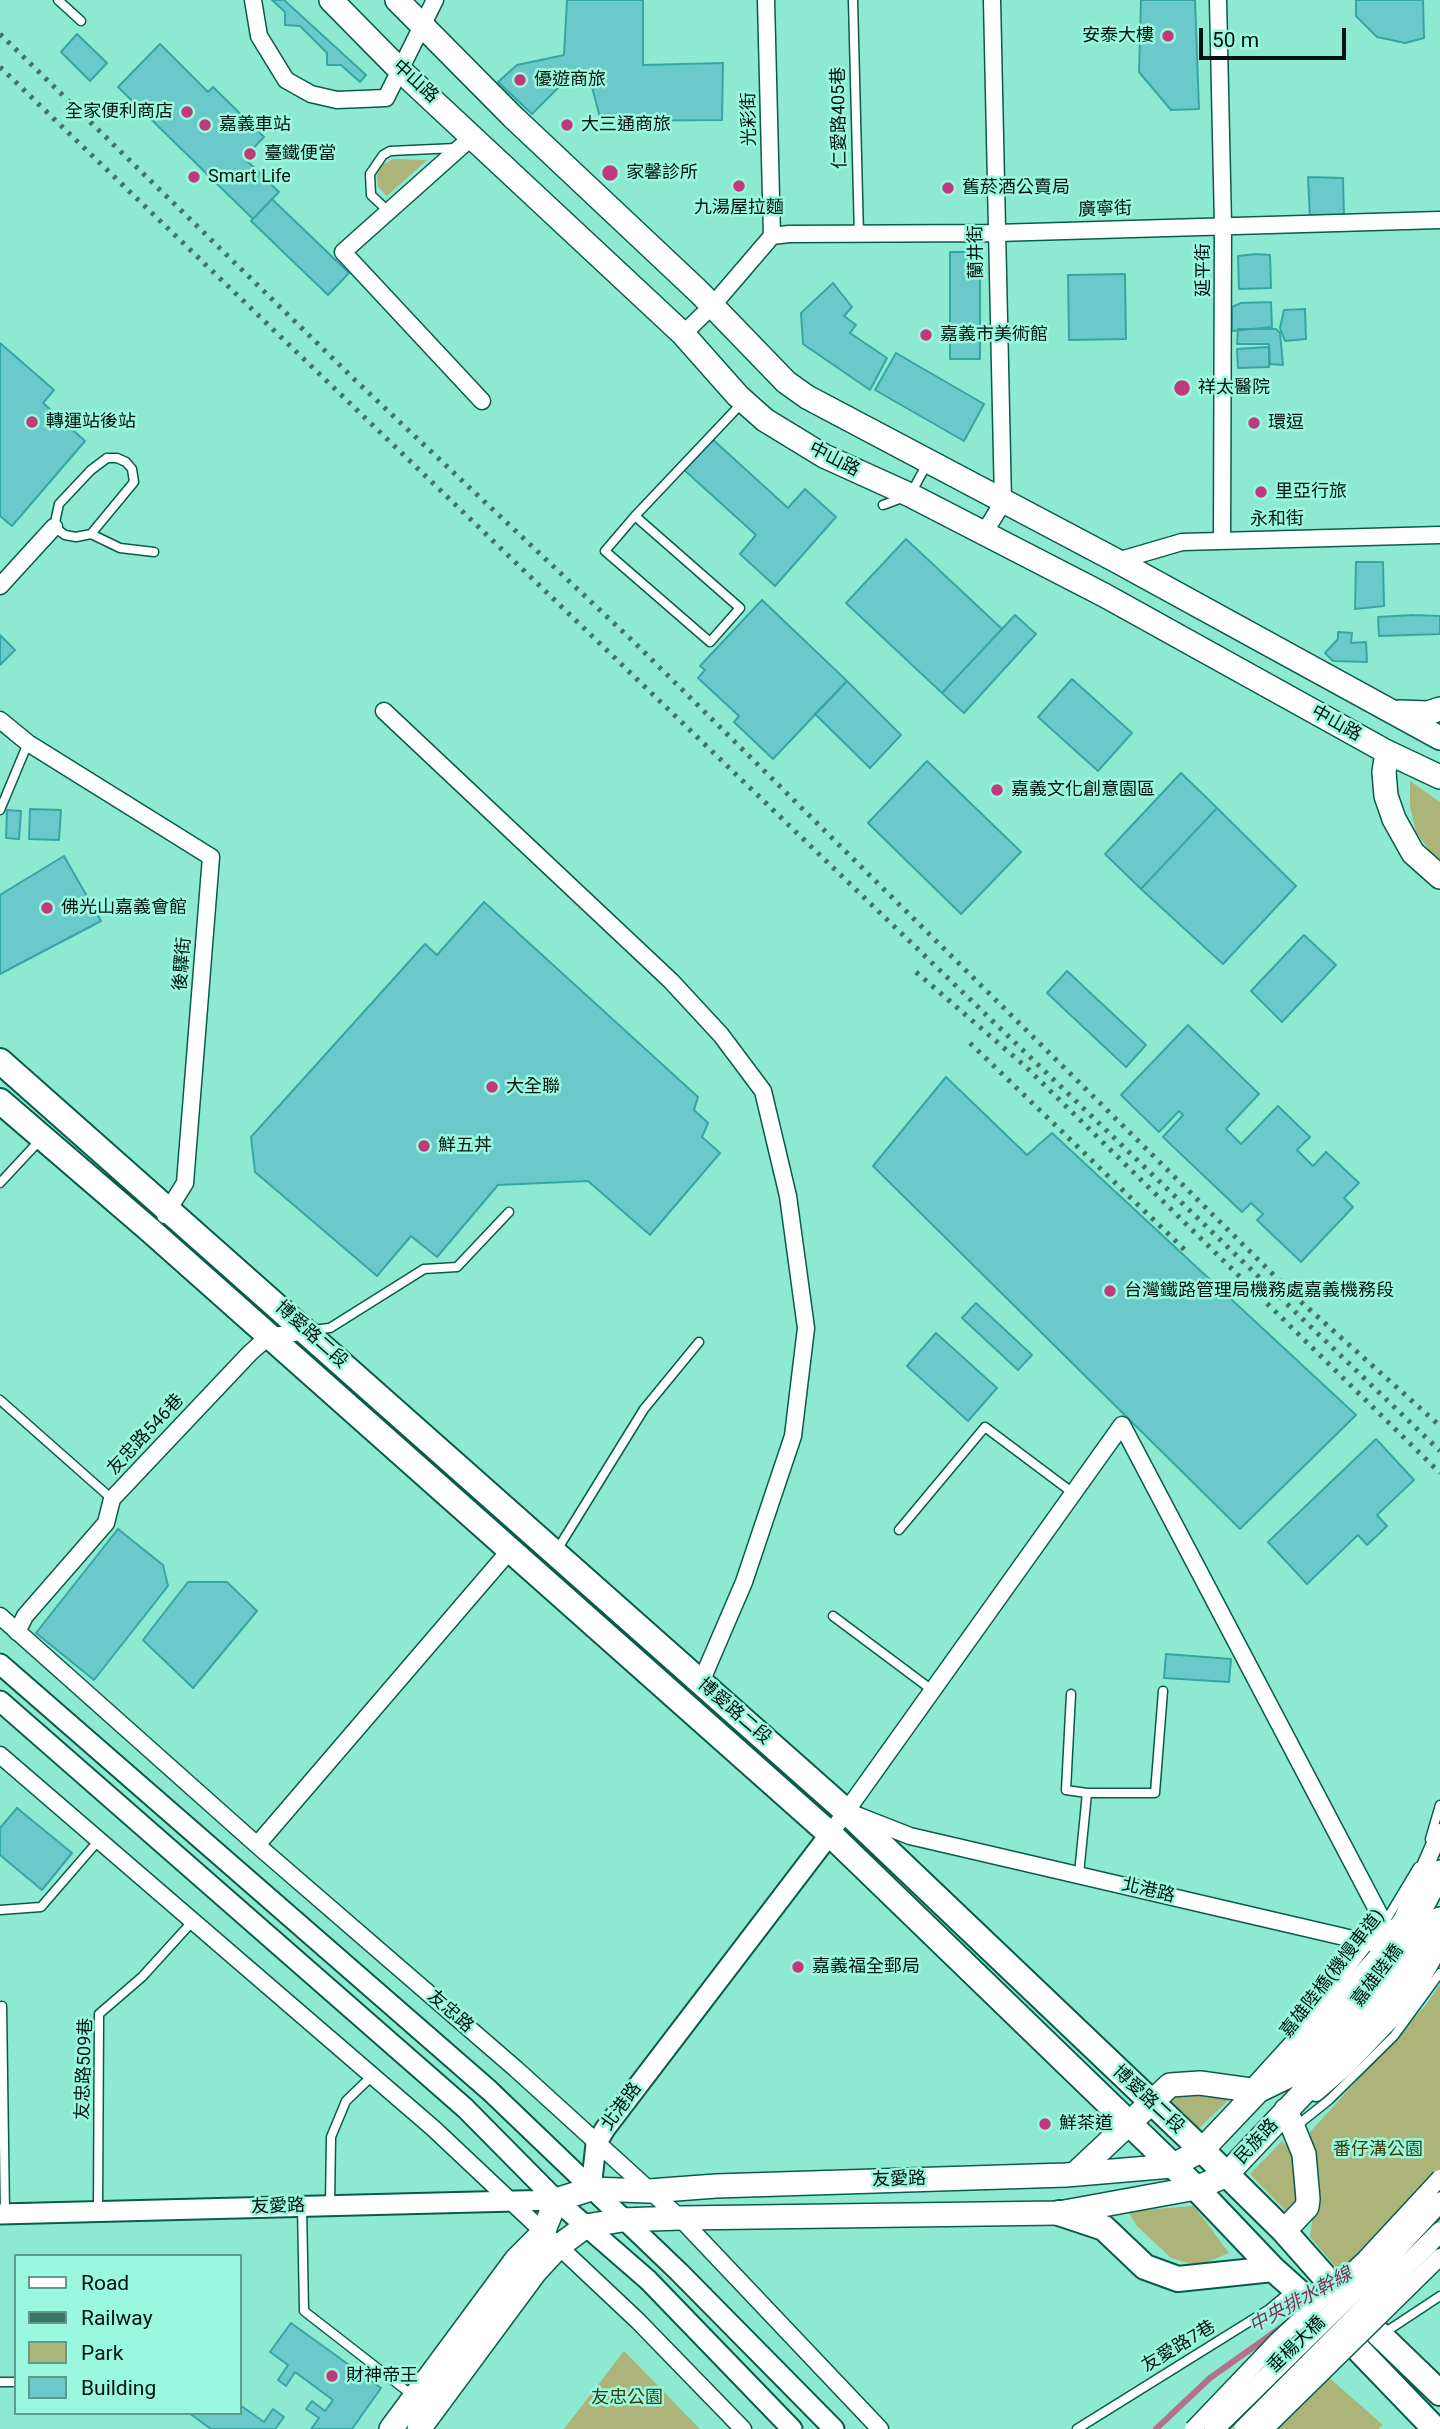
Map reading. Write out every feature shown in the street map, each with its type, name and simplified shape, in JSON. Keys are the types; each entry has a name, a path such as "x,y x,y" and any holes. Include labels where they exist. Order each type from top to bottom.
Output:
{"main road":[{"name":"中山路","path":"331,0 400,70 466,143 683,334 744,401 795,439 1092,589 1387,752 1440,777"},
{"path":"397,0 513,117 712,306 786,382 807,397 849,422 929,460 1117,561 1440,738"},
{"path":"1092,589 1117,561"},
{"path":"1393,712 1428,713 1440,709"},
{"path":"1387,752 1386,796 1394,819 1413,853 1440,877"},
{"name":"博愛路二段","path":"0,1061 847,1812 1202,2150 1284,2231 1329,2283 1341,2320 1435,2429"},
{"name":"博愛路二段","path":"0,1101 151,1231 830,1835 1196,2188 1273,2269 1299,2292 1341,2320 1382,2335 1440,2393"},
{"name":"嘉雄陸橋","path":"1304,2078 1396,1956 1440,1872"},
{"name":"嘉雄陸橋","path":"1304,2078 1385,2006 1420,1958 1440,1919"},
{"name":"民族路","path":"1202,2150 1251,2090 1304,2078"},
{"name":"民族路","path":"1196,2188 1226,2176 1289,2120 1304,2078"},
{"path":"1076,2174 1170,2085 1200,2083 1251,2090"},
{"path":"1284,2231 1307,2207 1308,2199 1304,2154 1289,2120"},
{"name":"友愛路","path":"591,2189 649,2191 707,2186 1076,2174 1172,2166 1202,2150"},
{"name":"友愛路","path":"622,2220 1059,2213 1196,2188"},
{"path":"419,2429 535,2272 551,2239 556,2200 591,2189"},
{"path":"1059,2213 1104,2228 1123,2250 1145,2267 1178,2279 1273,2269"},
{"path":"390,2429 516,2260 551,2239 586,2226 622,2220"}],"street":[{"path":"253,0 259,36 270,58 286,80 311,94 337,100 386,98 435,0"},
{"name":"光彩街","path":"766,0 772,236"},
{"name":"蘭井街","path":"992,0 1003,502"},
{"name":"延平街","path":"1219,0 1223,225 1222,541"},
{"path":"466,143 343,252 482,401"},
{"name":"廣寧街","path":"772,236 789,233 859,236 1440,220"},
{"path":"683,334 712,306 772,236"},
{"path":"983,535 1003,502"},
{"path":"0,586 54,527"},
{"name":"永和街","path":"1117,561 1182,542 1440,535"},
{"path":"384,711 671,981 721,1035 763,1091 788,1196 806,1328 793,1436 744,1582 701,1682"},
{"name":"後驛街","path":"0,720 28,743 211,857 185,1183 169,1210 151,1231"},
{"path":"268,1337 306,1331"},
{"name":"友忠路546巷","path":"17,1632 25,1616 106,1523 112,1499 268,1337"},
{"name":"北港路","path":"591,2189 596,2144 847,1812 1122,1425 1384,1923"},
{"path":"257,1845 510,1549"},
{"name":"友忠路","path":"0,1616 257,1845 516,2069 680,2218 880,2429"},
{"name":"友忠路","path":"0,1664 489,2090 679,2272 834,2429"},
{"path":"0,1701 465,2108 556,2200 648,2280 792,2429"},
{"path":"0,1755 433,2129 638,2321 743,2429"},
{"name":"北港路","path":"847,1812 911,1836 1370,1943"},
{"name":"嘉雄陸橋(機慢車道)","path":"1304,2078 1347,1994 1395,1929 1420,1884 1440,1832"},
{"path":"1370,1943 1384,1923"},
{"path":"1304,2078 1346,2067 1392,2019 1423,1977 1440,1946"},
{"path":"1193,2429 1278,2340 1365,2259 1440,2178"},
{"name":"友愛路","path":"2,2214 505,2199 556,2200"},
{"name":"垂楊大橋","path":"1214,2429 1386,2260 1440,2202"},
{"name":"垂楊大橋","path":"1244,2429 1440,2232"},
{"path":"1265,2429 1440,2258"}],"lane":[{"path":"58,0 81,21"},
{"name":"仁愛路405巷","path":"853,0 859,236"},
{"path":"388,211 370,195 370,174 383,155 390,151 466,143"},
{"path":"635,516 740,608 710,642 605,551 635,516 744,401"},
{"path":"91,534 134,482 132,469 117,458 107,457 90,470 59,504 54,527 65,535 76,537 91,534 120,548 154,552"},
{"path":"883,505 910,495 929,460"},
{"path":"0,810 28,743"},
{"path":"0,1182 42,1138"},
{"path":"306,1331 330,1328 424,1269 457,1267 509,1212"},
{"path":"554,1554 644,1409 699,1342"},
{"path":"0,1400 112,1499"},
{"path":"899,1530 985,1427 1073,1493"},
{"path":"833,1616 932,1690"},
{"path":"1071,1693 1066,1790 1087,1793 1155,1793 1163,1691"},
{"path":"1079,1874 1087,1793"},
{"path":"1384,1923 1425,1854 1440,1805"},
{"path":"0,1910 41,1907 99,1839"},
{"name":"友忠路509巷","path":"98,2213 99,2014 142,1977 192,1922"},
{"path":"1251,2090 1370,1943"},
{"path":"1289,2120 1329,2100 1394,2036 1440,1973"},
{"path":"2,2006 2,2214"},
{"path":"330,2205 331,2137 346,2101 372,2076"},
{"path":"302,2206 304,2311 414,2397"},
{"name":"友愛路7巷","path":"1077,2429 1299,2292"},
{"path":"1382,2335 1440,2296"},
{"path":"1214,2429 1238,2415 1275,2386 1311,2347 1341,2320"}],"green space":[{"path":"393,159 427,160 387,196 378,187 377,175 382,165"},
{"path":"1410,781 1440,802 1440,865 1416,832 1410,806"},
{"name":"番仔溝公園","path":"1440,1984 1440,2225 1341,2273 1310,2237 1319,2172 1310,2132 1425,2006"},
{"path":"1194,2090 1231,2098 1198,2129 1168,2102 1181,2093"},
{"path":"1282,2141 1295,2155 1297,2196 1288,2213 1250,2174"},
{"path":"1194,2206 1229,2253 1205,2263 1192,2264 1171,2258 1137,2226 1128,2211"},
{"name":"友忠公園","path":"624,2351 700,2429 564,2429"},
{"path":"1318,2368 1383,2425 1378,2429 1232,2429"}],"building":[{"path":"272,0 284,0 366,75 360,82 341,65 327,65 327,53 300,26 285,25 285,12"},
{"path":"567,0 643,0 643,65 723,63 722,120 601,121 589,76 571,75 532,114 498,82 517,65 564,55"},
{"name":"安泰大樓","path":"1141,0 1195,0 1199,109 1171,110 1139,72"},
{"path":"1356,0 1423,0 1424,38 1405,43 1377,37 1356,16"},
{"path":"77,34 107,63 90,81 61,52"},
{"name":"嘉義車站","path":"160,44 208,92 213,87 264,137 244,158 279,192 253,219 118,87"},
{"path":"1308,177 1343,178 1344,218 1310,219"},
{"path":"272,199 349,273 328,295 251,221"},
{"path":"950,252 980,252 980,359 950,359"},
{"path":"1270,255 1271,288 1239,289 1238,256"},
{"path":"1125,274 1126,339 1069,340 1068,275"},
{"path":"833,283 852,307 844,316 856,325 850,333 887,358 870,390 803,344 801,313"},
{"path":"1271,302 1272,327 1232,331 1232,307 1241,303"},
{"path":"1305,309 1306,339 1285,341 1280,328 1284,310"},
{"path":"1238,329 1276,329 1280,333 1283,365 1270,364 1269,344 1237,344"},
{"name":"轉運站後站","path":"0,343 54,390 43,403 85,441 12,526 0,516"},
{"path":"1269,347 1269,367 1238,368 1237,349"},
{"path":"896,353 984,404 964,441 875,390"},
{"path":"710,437 788,508 805,489 836,517 775,586 740,554 756,535 682,468"},
{"path":"906,539 1002,629 942,693 846,603"},
{"path":"1356,562 1383,562 1384,606 1355,609"},
{"path":"762,600 847,681 773,759 734,722 739,716 698,678 705,670 700,666"},
{"path":"1015,615 1036,634 964,713 942,693"},
{"path":"1440,616 1440,634 1379,636 1378,617"},
{"path":"1338,632 1352,633 1351,643 1366,642 1367,662 1333,661 1325,653 1338,639"},
{"path":"0,635 15,650 0,665"},
{"path":"1072,679 1132,733 1098,771 1038,717"},
{"path":"847,681 901,735 870,768 815,714"},
{"path":"927,761 1021,852 961,914 868,823"},
{"path":"1181,773 1217,808 1141,889 1105,854"},
{"path":"1217,808 1296,886 1223,964 1141,889"},
{"path":"30,809 61,810 59,840 29,839"},
{"path":"7,810 21,811 19,839 6,838"},
{"name":"佛光山嘉義會館","path":"64,856 101,921 0,974 0,895"},
{"name":"大全聯","path":"484,902 698,1097 694,1110 708,1123 702,1137 720,1153 650,1235 588,1181 498,1185 437,1257 411,1236 377,1276 255,1172 251,1137 425,944 437,955"},
{"path":"1304,935 1336,965 1282,1022 1251,991"},
{"path":"1067,971 1146,1045 1126,1067 1047,993"},
{"path":"1188,1025 1259,1094 1226,1129 1241,1144 1278,1106 1310,1137 1297,1150 1313,1166 1326,1152 1359,1183 1344,1198 1353,1207 1301,1262 1257,1220 1263,1214 1251,1203 1242,1212 1163,1137 1183,1115 1179,1111 1159,1132 1121,1095"},
{"name":"台灣鐵路管理局機務處嘉義機務段","path":"946,1077 1027,1155 1052,1133 1356,1415 1240,1529 873,1166"},
{"path":"976,1303 1032,1355 1018,1370 962,1318"},
{"path":"936,1333 997,1388 968,1421 907,1366"},
{"path":"1376,1439 1414,1480 1377,1515 1387,1526 1367,1545 1358,1535 1307,1584 1268,1542"},
{"path":"118,1529 163,1565 168,1586 94,1680 36,1633"},
{"path":"188,1582 227,1582 257,1611 193,1688 143,1640"},
{"path":"1166,1654 1231,1659 1229,1682 1164,1678"},
{"path":"17,1808 72,1853 42,1890 0,1855 0,1828"},
{"name":"財神帝王","path":"291,2323 381,2388 352,2429 311,2429 319,2418 306,2409 312,2401 325,2411 333,2400 295,2372 286,2386 278,2380 288,2365 270,2352"},
{"path":"242,2406 264,2422 273,2409 284,2417 275,2429 211,2429 192,2415 242,2415"}],"waterway":[{"name":"中央排水幹線","path":"1156,2429 1210,2378 1286,2324"}],"railway":[{"path":"0,34 355,380 636,644 1300,1301 1440,1426"},
{"path":"0,67 1440,1451"},
{"path":"916,972 1026,1067 1440,1473"},
{"path":"970,1043 1185,1250"}],"place":[{"name":"安泰大樓","path":"1168,36"},
{"name":"優遊商旅","path":"520,80"},
{"name":"全家便利商店","path":"187,112"},
{"name":"嘉義車站","path":"205,125"},
{"name":"大三通商旅","path":"567,125"},
{"name":"臺鐵便當","path":"250,154"},
{"name":"家馨診所","path":"610,173"},
{"name":"Smart Life","path":"194,177"},
{"name":"九湯屋拉麵","path":"739,186"},
{"name":"舊菸酒公賣局","path":"948,188"},
{"name":"嘉義市美術館","path":"926,335"},
{"name":"祥太醫院","path":"1182,388"},
{"name":"轉運站後站","path":"32,422"},
{"name":"環逗","path":"1254,423"},
{"name":"里亞行旅","path":"1261,492"},
{"name":"嘉義文化創意園區","path":"997,790"},
{"name":"佛光山嘉義會館","path":"47,908"},
{"name":"大全聯","path":"492,1087"},
{"name":"鮮五丼","path":"424,1146"},
{"name":"台灣鐵路管理局機務處嘉義機務段","path":"1110,1291"},
{"name":"嘉義福全郵局","path":"798,1967"},
{"name":"鮮茶道","path":"1045,2124"},
{"name":"財神帝王","path":"332,2376"}]}
